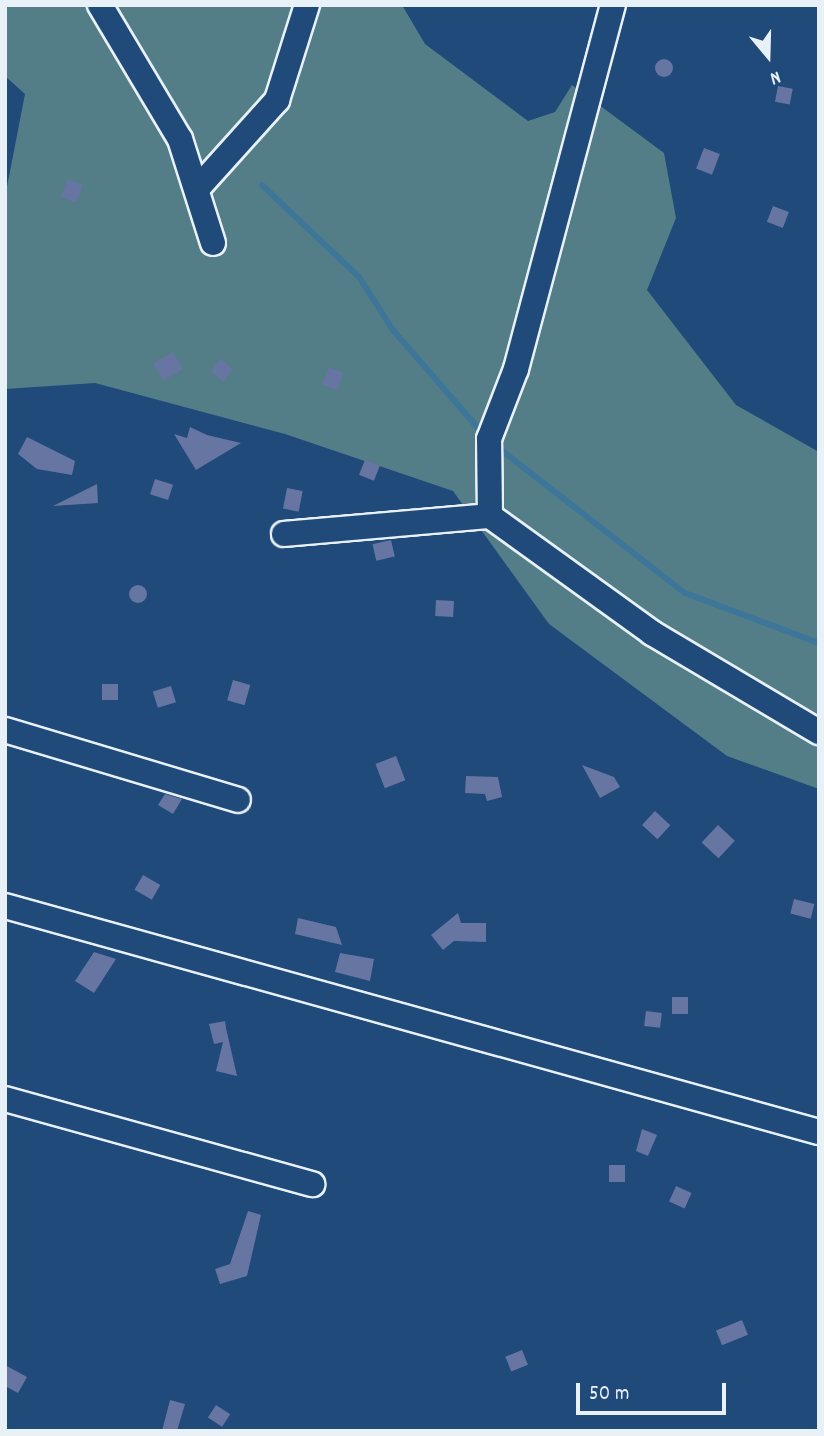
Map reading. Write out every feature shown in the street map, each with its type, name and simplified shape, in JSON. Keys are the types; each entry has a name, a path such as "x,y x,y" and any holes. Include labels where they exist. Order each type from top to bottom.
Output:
{"street":[{"path":"100,5 180,139 213,243"},
{"path":"197,189 277,100 307,5"},
{"path":"490,516 489,439 516,369 613,5"},
{"path":"284,534 490,516 652,633 819,733"},
{"path":"5,730 238,800"},
{"path":"5,906 819,1132"},
{"path":"5,1099 312,1184"}],"green space":[{"path":"5,5 402,5 425,44 528,121 555,112 572,85 664,153 676,218 647,290 736,405 819,452 819,789 727,756 549,624 453,491 285,434 95,383 5,389 5,197 25,94 5,76"}],"building":[{"path":"664,59 670,62 673,68 670,74 664,77 658,74 655,68 658,62"},
{"path":"778,86 793,89 790,105 775,102"},
{"path":"704,148 720,154 712,175 696,169"},
{"path":"68,179 83,185 76,203 61,197"},
{"path":"773,206 789,212 783,228 767,222"},
{"path":"173,352 183,369 163,381 153,364"},
{"path":"221,359 233,369 223,382 211,371"},
{"path":"329,367 344,373 337,391 322,385"},
{"path":"190,427 207,435 241,443 196,470 174,434 187,438"},
{"path":"27,437 75,461 72,475 37,469 18,454"},
{"path":"365,460 380,466 374,481 359,475"},
{"path":"155,479 173,485 168,500 150,494"},
{"path":"97,484 98,503 53,506"},
{"path":"287,488 303,491 299,512 283,509"},
{"path":"391,540 395,557 376,561 372,544"},
{"path":"134,585 142,585 147,594 145,601 134,603 129,598 129,590"},
{"path":"436,600 454,601 453,617 435,616"},
{"path":"233,680 250,685 245,705 227,700"},
{"path":"102,684 118,684 118,700 102,700"},
{"path":"171,686 176,702 158,708 153,692"},
{"path":"396,756 405,780 385,788 375,764"},
{"path":"582,765 614,777 620,787 600,798"},
{"path":"466,776 498,777 502,797 487,801 485,794 465,793"},
{"path":"165,794 182,799 173,814 158,805"},
{"path":"655,811 670,825 657,839 642,825"},
{"path":"718,825 735,841 718,858 702,843"},
{"path":"143,875 160,885 152,900 134,890"},
{"path":"794,899 814,904 811,919 790,914"},
{"path":"458,913 461,923 486,923 486,942 454,941 443,950 431,935"},
{"path":"298,918 336,927 342,945 295,934"},
{"path":"94,952 116,959 94,993 75,981"},
{"path":"340,953 374,959 370,981 335,972"},
{"path":"672,997 688,997 688,1014 672,1014"},
{"path":"646,1011 662,1013 660,1028 644,1026"},
{"path":"225,1021 237,1076 216,1071 223,1042 214,1044 209,1024"},
{"path":"642,1129 657,1135 648,1156 636,1151"},
{"path":"609,1165 625,1165 625,1182 609,1182"},
{"path":"676,1186 692,1193 685,1208 669,1202"},
{"path":"248,1211 261,1215 247,1276 220,1284 215,1269 230,1264"},
{"path":"742,1320 748,1335 722,1345 716,1330"},
{"path":"522,1350 528,1365 511,1372 505,1357"},
{"path":"5,1365 27,1377 18,1393 5,1386"},
{"path":"170,1400 185,1404 177,1431 162,1431"},
{"path":"216,1405 230,1414 222,1427 208,1418"}],"waterway":[{"path":"262,185 359,277 393,330 483,434"},
{"path":"496,446 685,593 819,643"}]}
